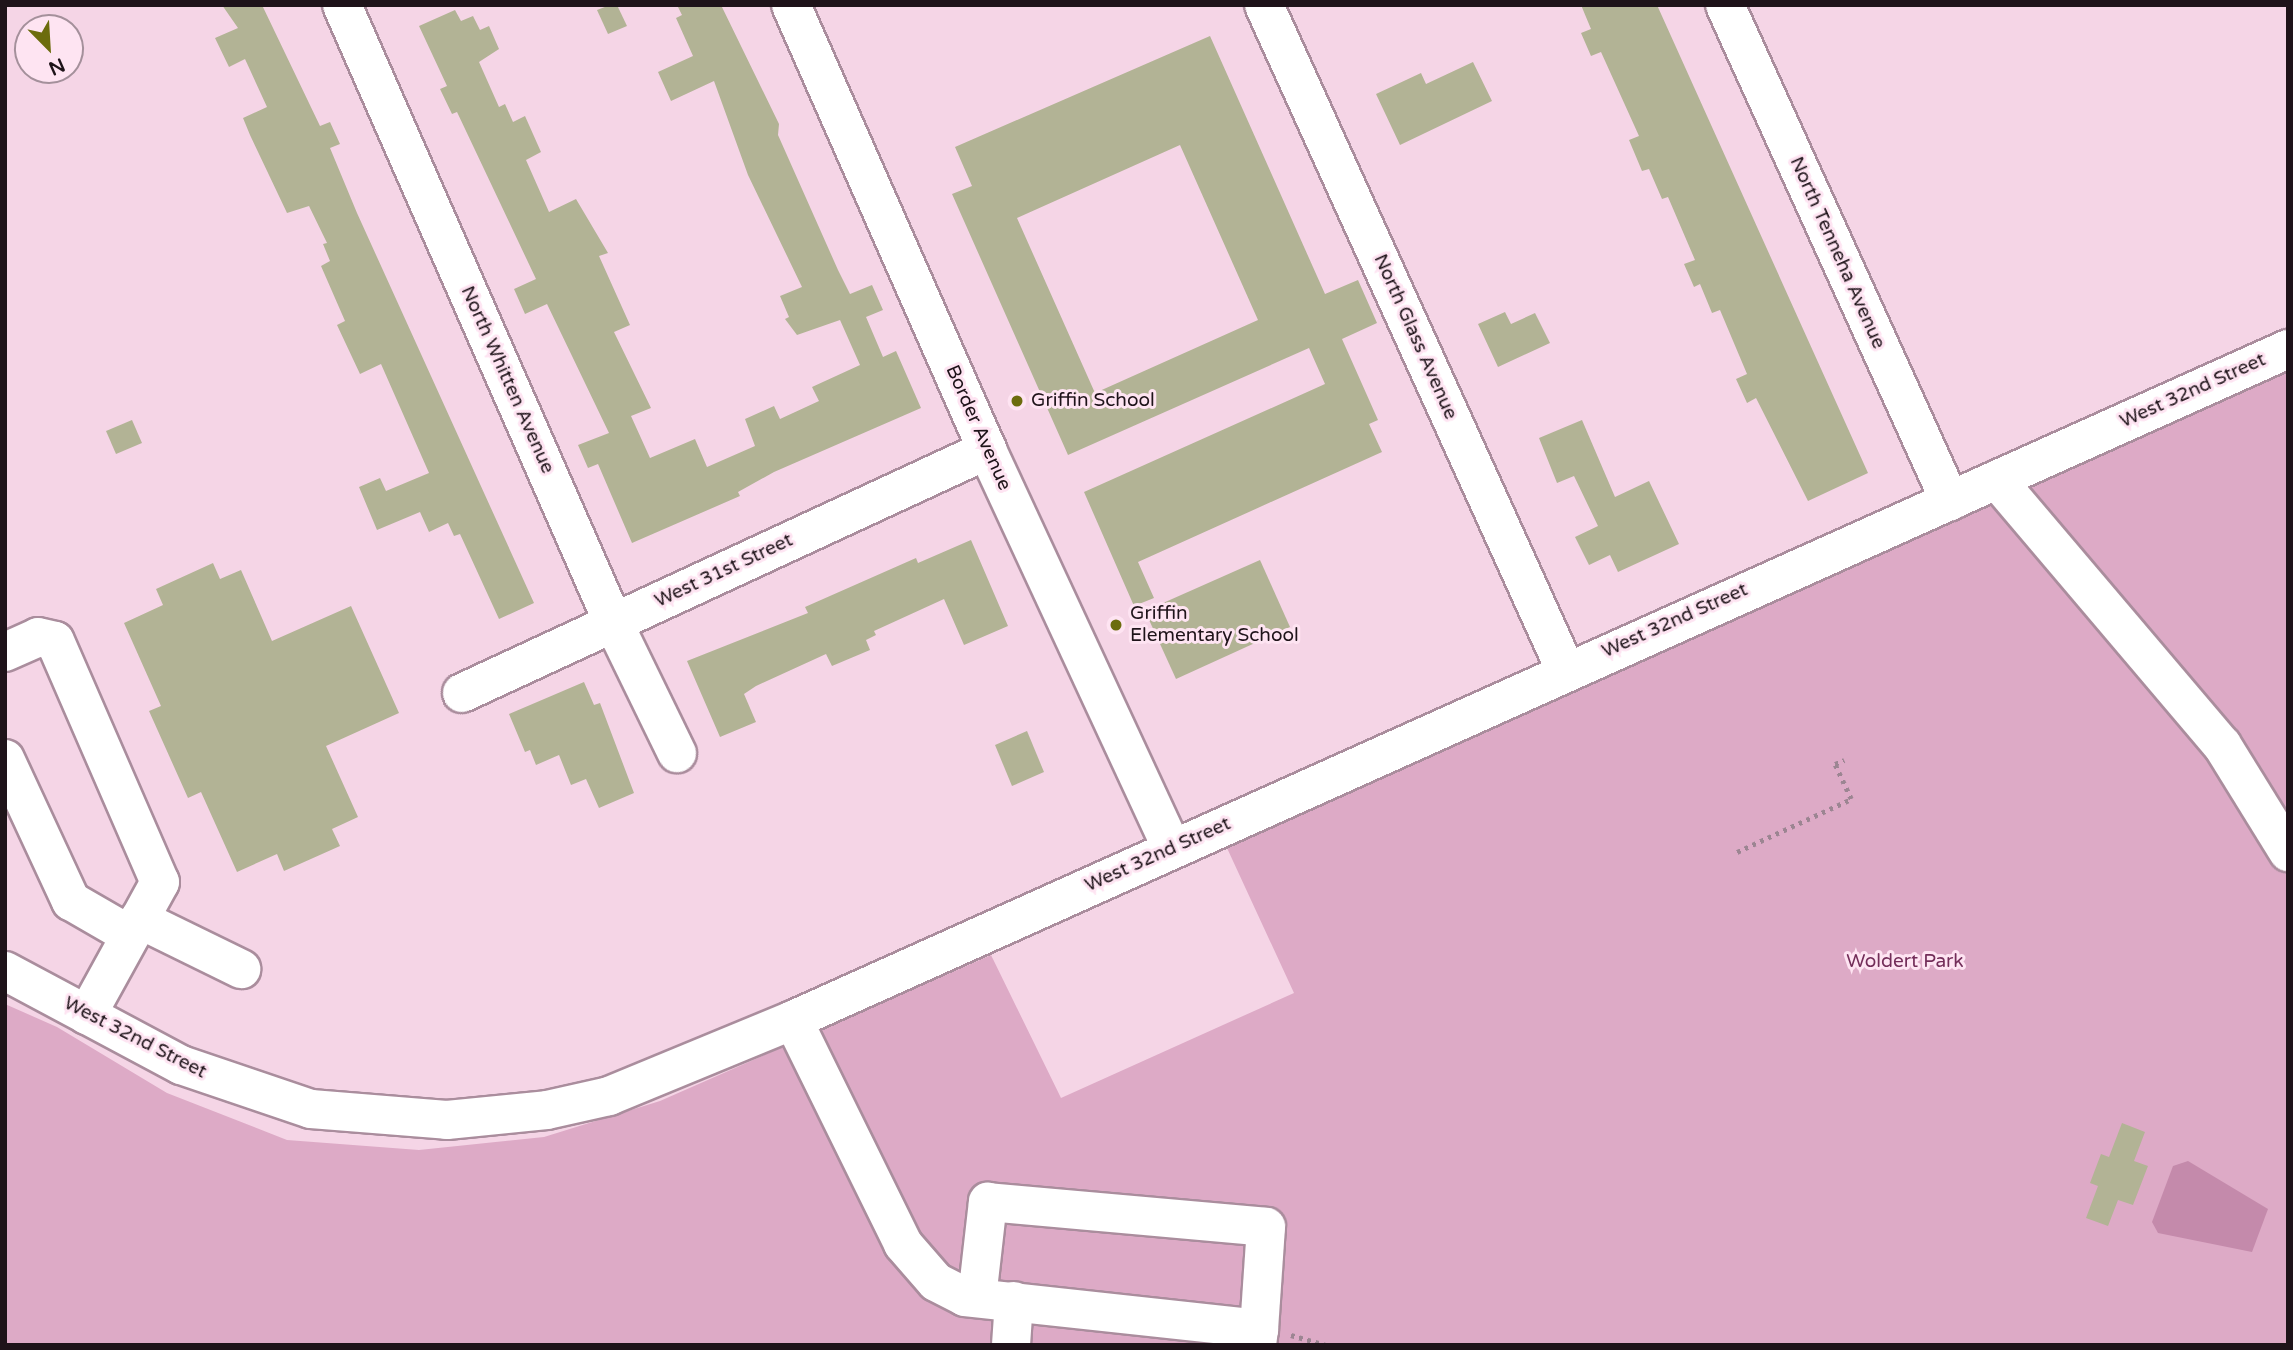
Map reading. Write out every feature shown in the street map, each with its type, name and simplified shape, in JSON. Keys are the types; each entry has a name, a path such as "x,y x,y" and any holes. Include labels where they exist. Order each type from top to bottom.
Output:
{"street":[{"name":"North Whitten Avenue","path":"342,5 613,622 677,753"},
{"name":"Border Avenue","path":"791,5 987,450 1172,848"},
{"name":"North Glass Avenue","path":"1264,5 1565,669"},
{"name":"North Tenneha Avenue","path":"1725,5 1950,501"},
{"name":"West 32nd Street","path":"5,971 181,1065 311,1110 413,1120 512,1115 589,1101 635,1088 793,1020 1565,669 1950,501 2288,349"},
{"name":"West 31st Street","path":"462,693 987,450"},
{"path":"1997,480 2222,745 2288,852"},
{"path":"5,652 38,637 55,641 160,882 86,1015"},
{"path":"5,759 71,901 240,969"},
{"path":"793,1020 903,1244 936,1282 996,1299 1258,1337 1266,1227 988,1202 996,1299 1011,1345"}],"path":[{"path":"1737,852 1851,799 1835,764 1844,760"}],"green space":[{"name":"Woldert Park","path":"2288,372 2288,1345 5,1345 5,1004 57,1027 167,1093 287,1140 419,1150 544,1137 660,1101 991,955 1061,1098 1294,993 1227,848"}],"shaded area":[{"path":"2188,1161 2268,1209 2252,1252 2158,1233 2152,1222 2173,1166"}],"building":[{"path":"222,5 262,5 320,126 330,122 340,144 330,148 357,213 534,603 499,619 460,534 454,536 448,523 429,532 420,512 377,530 359,487 380,478 386,491 429,473 381,364 360,374 337,325 345,321 321,266 330,261 323,244 327,243 309,206 287,213 250,135 243,118 267,107 245,59 229,67 215,38 238,28"},
{"path":"617,5 627,26 608,34 597,10"},
{"path":"677,5 721,5 779,124 778,135 838,270 850,294 872,285 883,310 866,317 883,357 896,351 921,408 774,472 738,492 740,496 632,543 598,464 588,468 578,445 609,433 547,304 525,314 514,289 536,279 457,112 452,114 440,89 447,86 419,26 455,10 461,21 473,16 480,30 489,26 499,49 479,62 499,107 505,104 513,122 525,116 541,152 526,160 549,212 576,199 608,253 599,256 630,325 614,332 651,408 631,416 650,458 695,439 707,467 755,446 745,419 774,406 780,419 819,401 812,387 860,365 840,320 797,335 785,319 789,317 780,296 802,287 748,175 714,81 671,101 658,72 693,56 676,18 682,15"},
{"path":"1581,5 1657,5 1868,473 1808,501 1756,398 1747,403 1736,379 1747,374 1720,310 1712,313 1700,284 1694,287 1684,264 1695,260 1668,197 1662,199 1649,169 1642,171 1629,140 1639,136 1601,52 1591,56 1581,33 1591,29"},
{"path":"1210,36 1325,294 1358,280 1377,323 1342,339 1378,420 1369,424 1382,452 1138,562 1154,598 1134,606 1084,492 1325,384 1309,348 1068,455 952,194 972,186 955,147","holes":["1180,145 1258,320 1095,393 1017,218"]},
{"path":"1473,62 1492,101 1400,145 1376,94 1421,73 1426,84"},
{"path":"1505,312 1511,324 1535,313 1550,343 1498,367 1478,324"},
{"path":"132,420 142,443 116,454 106,431"},
{"path":"1582,420 1615,497 1649,481 1679,544 1618,572 1610,555 1589,565 1575,537 1598,526 1574,476 1557,483 1539,438"},
{"path":"971,540 1008,626 964,645 944,599 874,631 876,635 866,640 870,650 832,666 826,654 756,686 744,694 756,722 720,737 687,661 808,613 805,607 916,558 918,563"},
{"path":"1260,560 1290,627 1176,679 1145,611"},
{"path":"213,563 220,579 241,570 272,641 351,606 399,713 326,746 358,817 332,829 340,846 284,871 277,854 237,872 201,792 188,798 149,711 161,706 124,623 163,605 156,589"},
{"path":"584,682 594,705 600,703 634,793 599,808 586,779 571,785 559,755 536,765 530,750 525,752 509,714"},
{"path":"1027,731 1044,772 1012,786 995,745"},
{"path":"2122,1123 2145,1132 2134,1161 2148,1166 2133,1205 2118,1200 2108,1226 2086,1218 2098,1186 2090,1183 2101,1154 2109,1157"}],"place":[{"name":"Griffin School","path":"1017,401"},
{"name":"Griffin Elementary School","path":"1116,625"}]}
